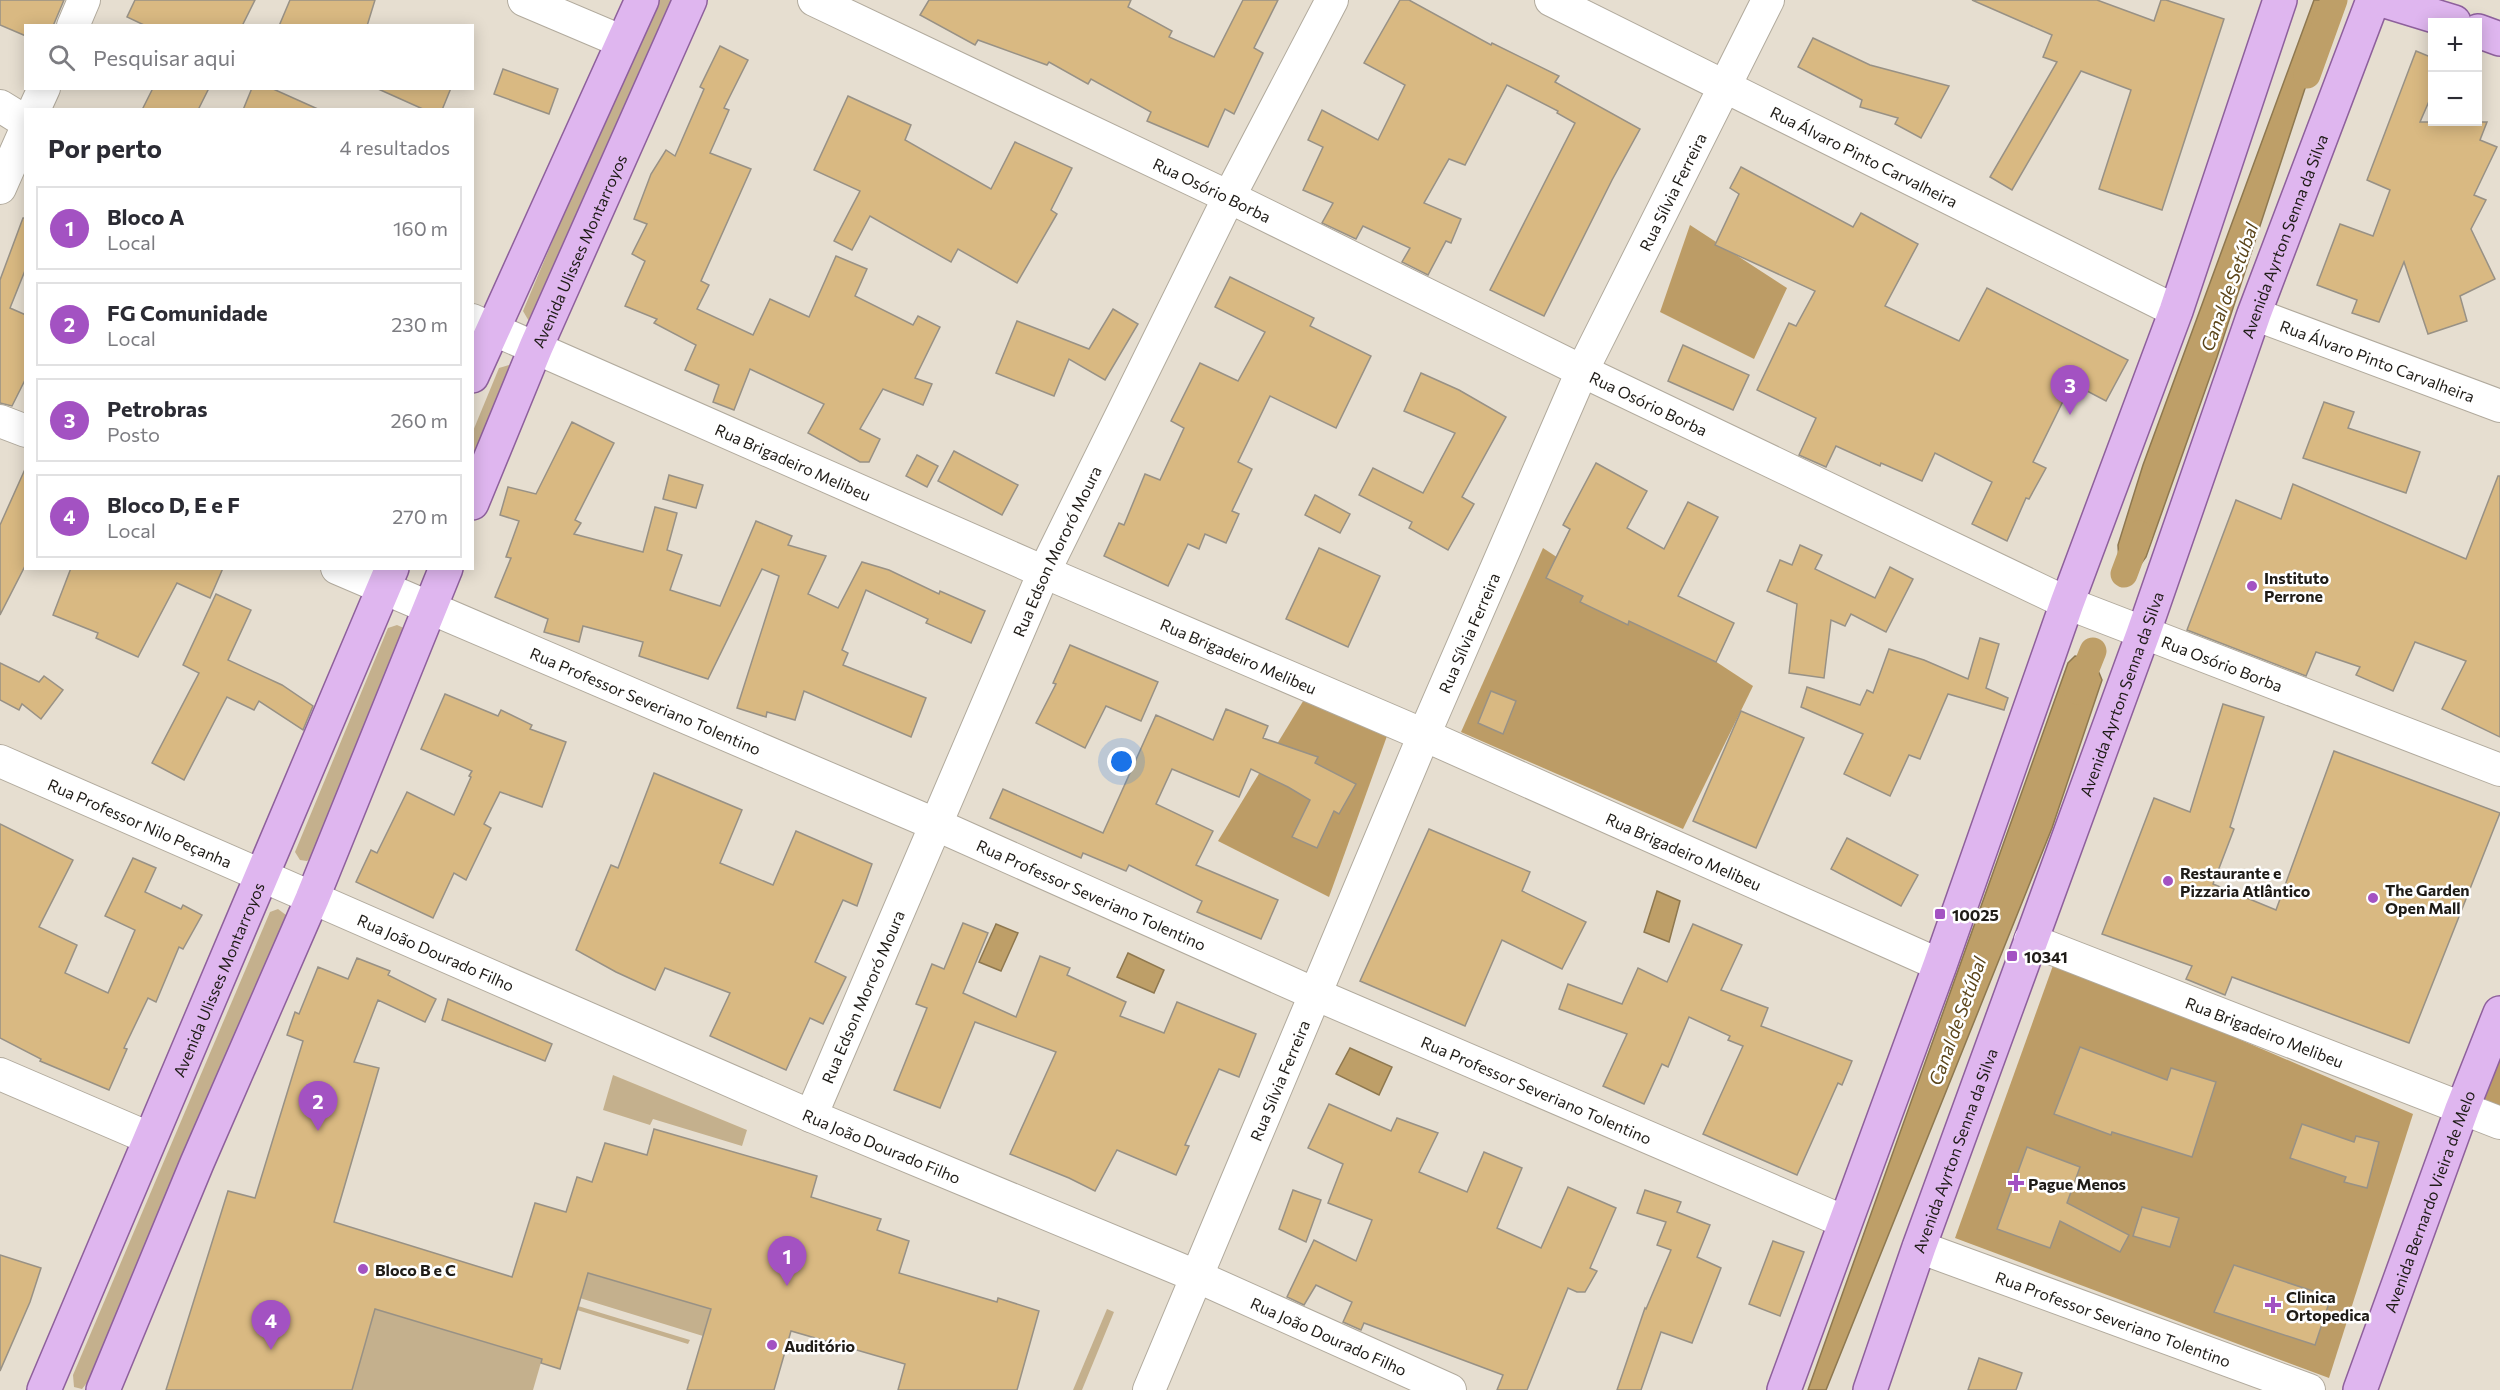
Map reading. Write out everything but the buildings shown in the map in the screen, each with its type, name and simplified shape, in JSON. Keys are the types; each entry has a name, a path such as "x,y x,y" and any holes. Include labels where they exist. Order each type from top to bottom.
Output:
{"main road":[{"path":"474,367 483,324 642,0"},
{"name":"Avenida Ulisses Montarroyos","path":"474,498 536,347 690,0"},
{"path":"1784,1390 1940,965 2067,603 2176,311 2280,0"},
{"path":"2388,1 2441,18"},
{"name":"Avenida Ayrton Senna da Silva","path":"1870,1390 1918,1247 2143,634 2254,314 2388,1"},
{"path":"2482,32 2500,39"},
{"path":"103,1390 197,1163 312,899 445,570"},
{"name":"Avenida Ulisses Montarroyos","path":"44,1390 149,1138 264,876 388,579"},
{"name":"Avenida Bernardo Vieira de Melo","path":"2360,1390 2462,1109 2500,1013"}],"street":[{"path":"74,24 84,0"},
{"path":"524,0 623,42"},
{"name":"Rua Osório Borba","path":"814,0 1228,197 1582,371 2067,603 2500,770"},
{"name":"Rua Edson Mororó Moura","path":"811,1116 1044,572 1228,197 1332,0"},
{"name":"Rua Álvaro Pinto Carvalheira","path":"1551,0 2176,311"},
{"name":"Rua Sílvia Ferreira","path":"1149,1390 1424,735 1582,371 1768,0"},
{"path":"35,108 43,90"},
{"path":"0,106 24,121"},
{"path":"0,188 24,134"},
{"name":"Rua Álvaro Pinto Carvalheira","path":"2254,314 2500,406"},
{"name":"Rua Brigadeiro Melibeu","path":"483,324 1044,572 1424,735 1940,965"},
{"path":"0,421 24,430"},
{"name":"Rua Professor Severiano Tolentino","path":"346,570 388,579 430,609 937,825 1315,994 1845,1222"},
{"name":"Rua Professor Nilo Peçanha","path":"0,761 312,899"},
{"name":"Rua João Dourado Filho","path":"312,899 811,1116 1196,1276 1450,1390"},
{"name":"Rua Brigadeiro Melibeu","path":"2030,940 2500,1123"},
{"path":"0,1074 149,1138"},
{"name":"Rua Professor Severiano Tolentino","path":"1918,1247 2309,1390"}],"shaded area":[{"path":"659,0 677,0 530,323 523,311 628,62"},
{"path":"1690,225 1787,288 1754,359 1660,312"},
{"path":"509,365 514,372 474,476 474,429 499,368"},
{"path":"1543,548 1753,686 1683,829 1461,732"},
{"path":"397,625 406,629 315,855 307,861 300,860 295,852 388,628"},
{"path":"1305,698 1387,736 1329,897 1218,841"},
{"path":"278,909 286,915 282,937 90,1379 82,1389 74,1387 73,1375 270,912"},
{"path":"2055,960 2413,1114 2329,1378 1955,1238"},
{"path":"2500,1058 2500,1107 2482,1100"},
{"path":"613,1075 747,1130 742,1146 653,1119 650,1125 603,1110"},
{"path":"577,1270 711,1309 703,1336 570,1295"},
{"path":"578,1306 690,1340 688,1344 577,1310"},
{"path":"375,1309 542,1359 533,1390 352,1390"},
{"path":"1107,1309 1114,1312 1082,1390 1073,1390"}],"water":[{"path":"2314,0 2334,0 2217,357 2146,557 2138,568 2127,567 2119,562 2118,545 2143,465"},
{"path":"2075,656 2093,662 2102,680 2052,828 1826,1390 1808,1390 2068,663"},
{"path":"1657,891 1680,901 1669,942 1644,932"},
{"path":"996,924 1018,933 1001,971 979,962"},
{"path":"1128,953 1164,970 1154,993 1117,977"},
{"path":"1350,1048 1392,1067 1379,1095 1336,1074"}],"waterway":[{"name":"Canal de Setúbal","path":"2307,75 2334,0"},
{"name":"Canal de Setúbal","path":"2124,574 2139,534"},
{"name":"Canal de Setúbal","path":"2077,691 2093,651"}],"place":[{"name":"Petrobras","path":"2070,415"},
{"name":"Instituto Perrone","path":"2252,586"},
{"name":"Restaurante e Pizzaria Atlântico","path":"2168,881"},
{"name":"The Garden Open Mall","path":"2373,898"},
{"name":"10025","path":"1940,914"},
{"name":"10341","path":"2012,956"},
{"name":"FG Comunidade","path":"318,1131"},
{"name":"Pague Menos","path":"2016,1183"},
{"name":"Bloco B e C","path":"363,1269"},
{"name":"Bloco A","path":"787,1286"},
{"name":"Clinica Ortopedica","path":"2273,1305"},
{"name":"Auditório","path":"772,1345"},
{"name":"Bloco D, E e F","path":"271,1350"}]}
